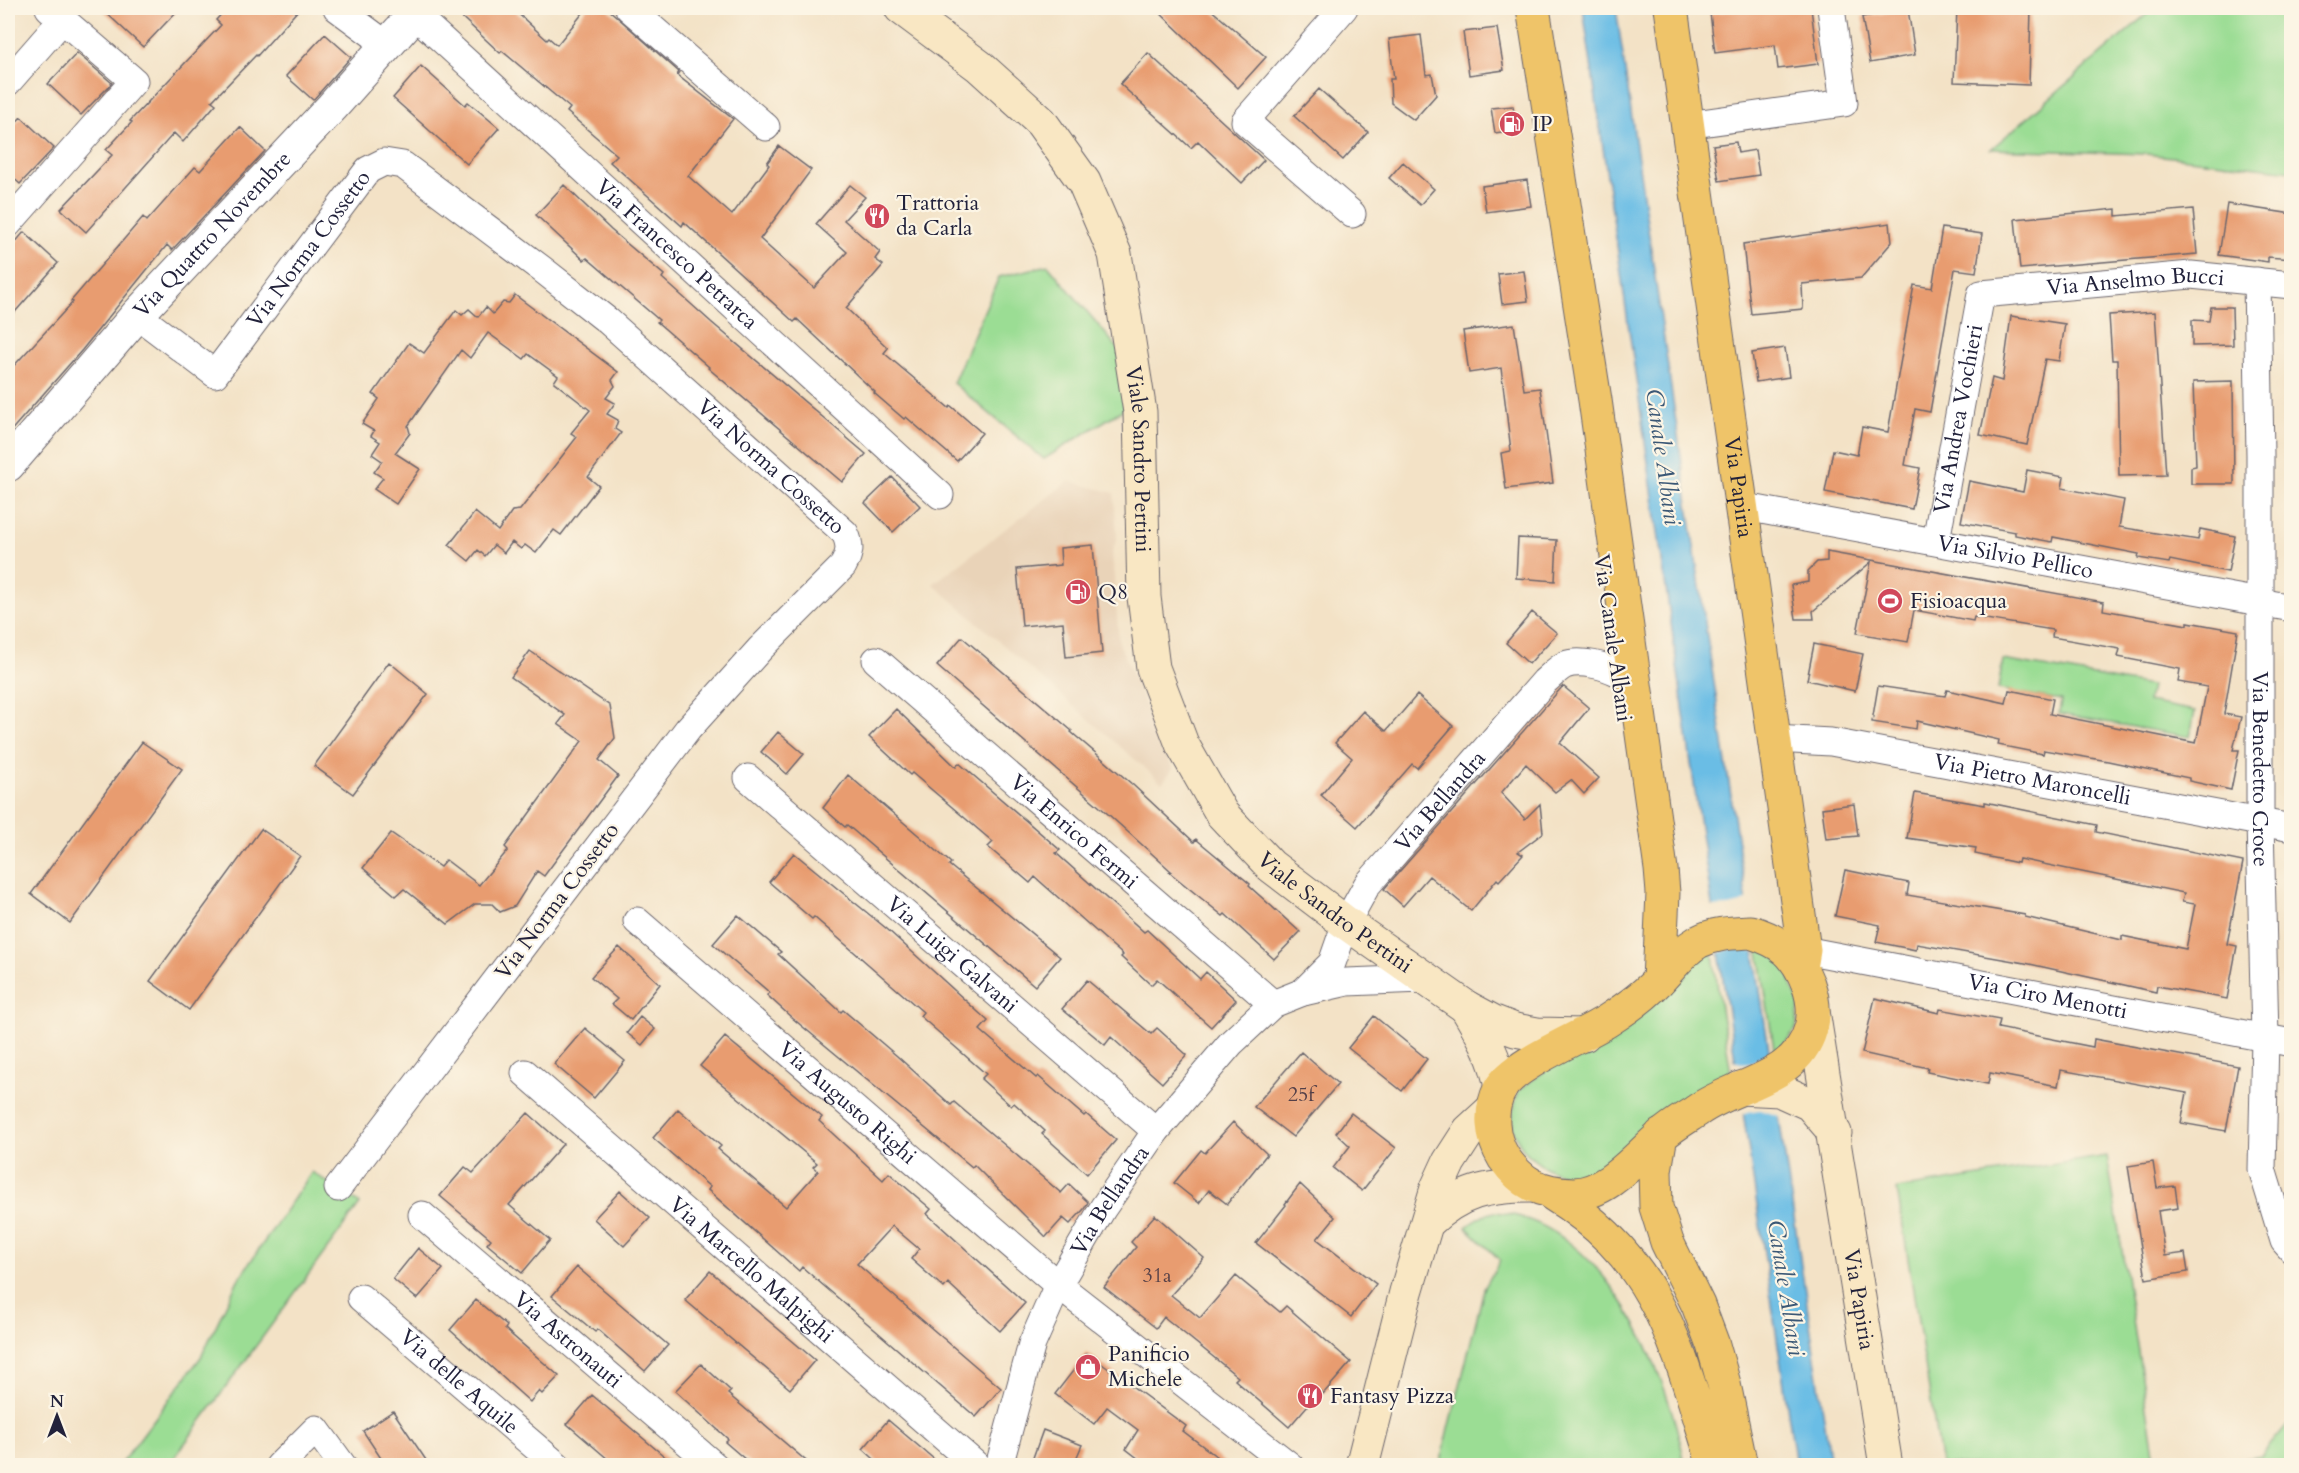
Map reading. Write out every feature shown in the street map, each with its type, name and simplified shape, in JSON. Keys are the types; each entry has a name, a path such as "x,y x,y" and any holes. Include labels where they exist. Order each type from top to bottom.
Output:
{"main road":[{"name":"Viale Sandro Pertini","path":"901,8 980,66 1041,122 1084,182 1115,254 1138,402 1144,597 1153,668 1182,744 1222,814 1271,866 1423,979 1466,1007 1515,1030 1537,1034 1584,1035"},
{"name":"Via Canale Albani","path":"1533,8 1595,400 1661,869 1664,893 1659,980"},
{"name":"Via Papiria","path":"1671,8 1803,959 1834,1133 1886,1466"},
{"path":"1362,1466 1409,1281 1437,1188 1449,1162 1469,1131 1497,1098 1511,1075 1530,1062 1610,1019 1659,980 1680,956 1698,942 1721,933 1751,932 1771,939 1803,959"},
{"name":"Viale Sandro Pertini","path":"1466,1007 1490,1048 1497,1067 1497,1098"},
{"path":"1428,1222 1444,1207 1466,1194 1502,1186 1581,1194 1601,1186 1630,1166 1661,1135 1701,1107 1772,1075 1787,1065 1801,1051 1808,1039 1814,1017"},
{"path":"1740,1088 1779,1090 1810,1104 1834,1133"},
{"path":"1497,1098 1493,1130 1502,1154 1513,1171 1583,1214 1620,1248 1651,1292 1680,1355 1710,1450 1712,1466"},
{"path":"1661,1135 1655,1170 1656,1206 1667,1242 1698,1305 1713,1345 1724,1384 1741,1466"}],"street":[{"path":"337,8 387,45"},
{"path":"629,8 766,127"},
{"path":"1344,8 1245,121 1352,214"},
{"path":"1687,125 1844,103 1831,8"},
{"name":"Via Quattro Novembre","path":"8,465 137,315 417,11"},
{"name":"Via Francesco Petrarca","path":"417,11 940,495"},
{"path":"8,82 56,13 134,81 8,224"},
{"name":"Via Norma Cossetto","path":"137,315 215,374 368,170 384,162 403,165 608,321 844,533 850,544 849,555 843,566 768,640 688,729 338,1188"},
{"name":"Via Anselmo Bucci","path":"1981,294 2191,275 2292,285"},
{"name":"Via Benedetto Croce","path":"2257,281 2260,822 2265,1038 2262,1169 2284,1241 2292,1250"},
{"name":"Via Andrea Vochieri","path":"1936,541 1981,294"},
{"name":"Via Canale Albani","path":"1595,400 1586,434 1641,841 1649,859 1661,869"},
{"name":"Via Silvio Pellico","path":"1740,506 2292,608"},
{"name":"Via Enrico Fermi","path":"876,660 1273,1004"},
{"name":"Via Bellandra","path":"1303,992 1332,963 1346,923 1367,885 1545,681 1565,665 1579,663 1606,667 1619,673"},
{"name":"Via Pietro Maroncelli","path":"1774,739 1832,742 2292,828"},
{"name":"Via Luigi Galvani","path":"748,778 1156,1131"},
{"name":"Via Augusto Righi","path":"637,921 1058,1285 1290,1466"},
{"name":"Via Ciro Menotti","path":"1803,959 2292,1043"},
{"name":"Via Bellandra","path":"999,1466 1032,1344 1058,1285 1103,1208 1156,1131 1231,1043 1273,1004 1303,992 1347,982 1423,979"},
{"name":"Via Marcello Malpighi","path":"525,1073 977,1466"},
{"name":"Via Astronauti","path":"422,1215 715,1466"},
{"name":"Via delle Aquile","path":"361,1298 558,1466"},
{"path":"279,1466 316,1428 343,1466"}],"shaded area":[{"path":"1069,481 1114,493 1117,539 1112,551 1119,643 1173,769 1162,783 933,584"}],"green space":[{"path":"2154,8 2291,8 2291,171 2146,154 1991,149"},
{"path":"1048,265 1121,352 1124,409 1044,459 953,383 999,277"},
{"path":"2003,660 2151,686 2148,702 2195,711 2190,737 2059,714 2061,700 1998,689"},
{"path":"1758,946 1784,963 1799,1005 1796,1029 1775,1056"},
{"path":"1712,949 1731,1074 1710,1085 1603,1170 1583,1177 1569,1176 1549,1170 1531,1157 1518,1141 1513,1126 1519,1090"},
{"path":"2107,1156 2156,1465 1941,1465 1897,1189"},
{"path":"312,1172 360,1204 169,1465 119,1466 201,1357 238,1280"},
{"path":"1495,1212 1534,1222 1569,1243 1599,1272 1625,1307 1647,1346 1664,1387 1677,1428 1685,1465 1440,1465 1484,1289 1500,1260 1466,1227 1483,1215"},
{"path":"2287,1425 2291,1428 2291,1465 2207,1465 2261,1456"}],"water":[{"name":"Canale Albani","path":"1583,8 1616,8 1831,1465 1796,1465 1699,819"}],"pier":[{"path":"1749,898 1757,952 1735,948 1716,955 1709,907 1729,906"},
{"path":"1772,1051 1782,1117 1760,1110 1747,1112 1740,1116 1732,1061 1752,1062"}],"building":[{"path":"101,8 180,8 143,47"},
{"path":"227,8 300,8 212,101 216,104 183,142 174,133 86,232 61,209 112,155 106,150 132,122 130,121 221,25 216,20"},
{"path":"452,8 512,8 547,40 549,38 557,45 587,8 607,8 679,72 677,75 733,119 688,176 732,215 769,165 767,163 779,146 811,170 760,239 814,288 847,252 816,224 850,185 865,197 844,220 880,252 875,259 883,265 846,308 888,348 884,353 982,433 957,461 906,417 904,419 797,319 794,322 684,222 682,226 610,162 617,155 567,112 570,108 502,51 500,53"},
{"path":"1155,8 1209,8 1266,57 1238,88"},
{"path":"1760,8 1811,8 1818,64 1778,69 1775,45 1715,53 1710,13"},
{"path":"1957,8 2031,8 2029,85 1954,82"},
{"path":"1908,9 1915,55 1870,63 1862,17"},
{"path":"1497,28 1504,70 1469,75 1463,32"},
{"path":"325,34 351,57 313,100 286,76"},
{"path":"1421,35 1426,75 1432,74 1436,95 1414,120 1391,103 1390,79 1394,79 1389,39"},
{"path":"77,53 112,83 81,115 48,84"},
{"path":"1148,53 1264,160 1242,183 1198,141 1191,148 1120,84"},
{"path":"421,66 465,105 468,102 499,128 467,164 393,98"},
{"path":"1319,89 1368,132 1343,160 1294,116"},
{"path":"1513,106 1516,130 1495,133 1491,108"},
{"path":"21,117 54,148 20,184 8,173 8,131"},
{"path":"240,127 265,151 172,250 167,245 82,350 8,434 8,372 73,302 71,301 143,217 147,221 195,167 200,171"},
{"path":"1736,142 1738,153 1755,150 1759,175 1719,181 1713,145"},
{"path":"1403,162 1434,189 1420,205 1389,178"},
{"path":"1527,180 1531,206 1486,212 1482,186"},
{"path":"564,185 611,230 664,275 662,278 711,322 866,454 842,482 708,368 657,322 659,320 587,258 584,260 536,215"},
{"path":"2227,204 2292,214 2292,259 2268,257 2268,262 2219,255"},
{"path":"2116,209 2116,216 2193,209 2197,254 2020,269 2015,219"},
{"path":"1890,223 1892,242 1861,278 1802,284 1803,309 1751,314 1743,244"},
{"path":"1942,228 1982,234 1976,272 1955,269 1930,412 1915,409 1905,465 1920,468 1912,509 1825,492 1833,450 1857,455 1862,427 1888,432 1914,285 1932,288"},
{"path":"24,232 58,263 8,320 8,251"},
{"path":"1524,271 1528,301 1502,304 1498,274"},
{"path":"515,295 618,372 612,380 615,386 606,398 615,403 607,414 618,420 615,429 621,433 588,477 599,486 561,535 554,530 536,553 525,545 521,549 512,542 504,553 494,545 485,556 478,550 469,561 449,545 475,512 498,531 512,511 520,510 577,437 571,433 590,410 554,382 558,376 528,354 524,359 488,333 470,358 461,350 408,426 410,433 395,453 420,469 396,504 374,489 383,478 374,472 382,461 372,454 380,442 371,436 374,431 362,424 379,399 373,394 409,343 424,353 456,310 462,315 469,309 478,317 486,307 493,314 503,302 509,303"},
{"path":"2211,307 2232,307 2233,345 2192,346 2192,320 2209,321"},
{"path":"2155,312 2166,475 2119,476 2117,360 2112,360 2109,315"},
{"path":"2011,316 2065,324 2059,361 2045,359 2027,445 1980,435 1992,378 2002,381"},
{"path":"1514,324 1524,390 1540,388 1553,483 1506,489 1501,453 1511,451 1501,368 1469,373 1463,331"},
{"path":"1785,348 1789,377 1756,382 1752,353"},
{"path":"2233,381 2234,484 2191,484 2191,467 2196,466 2193,382"},
{"path":"2027,470 2064,477 2062,488 2124,500 2119,527 2198,540 2200,529 2235,536 2228,572 2170,560 2169,563 2138,558 2139,554 2053,537 2052,542 2015,535 2015,532 1961,522 1969,481 2023,492"},
{"path":"892,477 920,506 893,532 865,503"},
{"path":"1518,538 1557,540 1555,581 1516,578"},
{"path":"1093,545 1102,653 1066,657 1063,622 1022,626 1017,569 1061,565 1060,548"},
{"path":"1827,552 2104,602 2103,610 2238,631 2224,714 2241,717 2233,750 2239,750 2231,790 2189,781 2189,778 2108,761 2044,750 2043,754 1998,745 1999,740 1917,721 1916,729 1872,722 1878,686 1945,696 1947,690 2006,703 2009,690 2053,699 2050,714 2196,743 2207,687 2178,682 2180,669 2118,657 2120,649 2052,637 2053,630 1974,617 1973,621 1914,610 1908,642 1857,633 1871,562 1813,611 1814,619 1796,619 1791,585 1808,582 1808,571 1817,562 1827,561"},
{"path":"1532,612 1557,633 1529,664 1506,643"},
{"path":"962,637 1072,731 1194,842 1196,839 1250,884 1249,886 1300,932 1274,959 1225,914 1223,916 1169,872 1171,871 1108,814 937,666"},
{"path":"1814,644 1863,654 1855,691 1807,680"},
{"path":"530,651 610,706 615,738 599,760 618,776 544,876 537,871 515,906 500,912 492,904 475,904 448,924 404,889 396,896 363,868 391,833 440,867 446,860 479,885 508,850 505,847 582,741 558,724 565,715 511,677"},
{"path":"389,662 428,694 353,794 314,766"},
{"path":"1563,686 1589,708 1560,743 1599,778 1584,794 1571,780 1555,792 1526,764 1501,793 1525,819 1540,804 1543,833 1518,852 1523,855 1499,881 1497,879 1471,911 1429,876 1403,906 1384,889"},
{"path":"1417,695 1453,726 1417,768 1412,764 1357,827 1321,795 1352,758 1335,743 1363,711 1386,731"},
{"path":"896,709 956,767 959,763 1060,850 1056,853 1144,932 1147,930 1200,979 1206,972 1236,1000 1211,1027 1157,979 1151,985 1121,957 1123,955 1035,877 1030,883 988,847 993,842 912,773 910,775 869,737"},
{"path":"778,732 804,754 787,774 761,752"},
{"path":"142,742 182,769 70,923 31,894"},
{"path":"848,775 951,863 949,865 1060,957 1035,986 847,825 845,827 823,808"},
{"path":"1915,793 1985,805 1985,802 2097,825 2096,832 2243,862 2227,944 2237,946 2227,999 2157,986 2156,992 2025,963 1917,944 1916,950 1876,942 1880,925 1835,916 1845,870 1909,883 1907,895 2025,915 2025,917 2122,940 2122,936 2186,949 2195,904 2182,902 2184,893 2019,859 2018,863 1975,854 1976,848 1907,838"},
{"path":"1854,804 1858,836 1826,839 1822,808"},
{"path":"261,829 300,856 189,1010 150,981"},
{"path":"794,853 887,929 988,1021 980,1030 1036,1078 1038,1076 1116,1140 1087,1174 1042,1134 1045,1131 1014,1103 1011,1106 981,1079 986,1074 920,1016 923,1012 814,917 812,919 769,882"},
{"path":"738,915 781,952 778,954 841,1012 843,1010 951,1105 954,1102 1061,1193 1069,1184 1088,1202 1084,1209 1070,1224 1063,1218 1046,1237 974,1165 972,1167 791,1017 767,995 770,993 713,944"},
{"path":"619,947 660,984 631,1020 612,1004 617,999 591,977"},
{"path":"1087,980 1151,1034 1157,1028 1187,1055 1162,1083 1111,1037 1105,1045 1062,1009"},
{"path":"1875,998 1939,1013 1940,1009 2000,1020 1998,1028 2093,1047 2094,1039 2238,1066 2226,1131 2181,1123 2187,1093 2061,1070 2058,1086 1990,1073 1988,1084 1927,1072 1928,1068 1862,1053"},
{"path":"1374,1016 1427,1059 1402,1091 1348,1048"},
{"path":"640,1017 655,1029 642,1045 627,1033"},
{"path":"585,1028 625,1061 594,1098 554,1064"},
{"path":"725,1037 822,1117 819,1121 883,1180 889,1173 931,1209 927,1214 1025,1303 1000,1331 948,1283 944,1288 911,1259 919,1249 892,1226 857,1264 1001,1388 976,1417 802,1267 799,1271 708,1190 710,1187 653,1138 678,1109 721,1146 718,1149 786,1207 818,1171 813,1167 817,1163 700,1066"},
{"path":"1301,1052 1338,1084 1293,1137 1254,1107"},
{"path":"528,1113 563,1144 509,1205 550,1240 522,1273 487,1244 491,1239 440,1196 465,1167 473,1173"},
{"path":"1351,1113 1396,1148 1362,1191 1333,1168 1350,1146 1336,1133"},
{"path":"1233,1122 1267,1154 1227,1204 1209,1190 1199,1203 1174,1183 1201,1150 1205,1153"},
{"path":"2153,1162 2157,1188 2175,1186 2178,1208 2158,1211 2165,1256 2185,1253 2188,1272 2146,1279 2128,1166"},
{"path":"1300,1184 1335,1217 1317,1239 1376,1284 1351,1317 1256,1243"},
{"path":"620,1191 650,1218 624,1246 594,1219"},
{"path":"1155,1215 1204,1258 1171,1295 1200,1318 1236,1276 1280,1312 1286,1306 1351,1362 1323,1394 1320,1391 1289,1427 1235,1380 1238,1377 1164,1317 1156,1328 1104,1287 1136,1247 1131,1242"},
{"path":"418,1248 443,1269 417,1299 393,1279"},
{"path":"577,1267 668,1345 645,1371 597,1329 595,1332 552,1296"},
{"path":"710,1271 815,1360 790,1389 685,1300"},
{"path":"476,1300 507,1326 505,1329 559,1376 542,1394 539,1391 530,1402 450,1330"},
{"path":"1087,1353 1186,1426 1183,1431 1229,1466 1148,1466 1126,1449 1138,1430 1107,1407 1094,1424 1055,1394"},
{"path":"701,1364 731,1391 728,1394 812,1466 753,1466 725,1442 728,1439 675,1391"},
{"path":"592,1395 676,1466 616,1466 567,1424"},
{"path":"393,1411 430,1466 386,1466 363,1431"},
{"path":"888,1420 942,1466 882,1466 863,1449"},
{"path":"1043,1430 1082,1445 1073,1466 1030,1466"}],"place":[{"name":"IP","path":"1512,124"},
{"name":"Trattoria da Carla","path":"877,216"},
{"name":"Q8","path":"1078,592"},
{"name":"Fisioacqua","path":"1890,601"},
{"name":"Panificio Michele","path":"1088,1367"},
{"name":"Fantasy Pizza","path":"1310,1396"}]}
